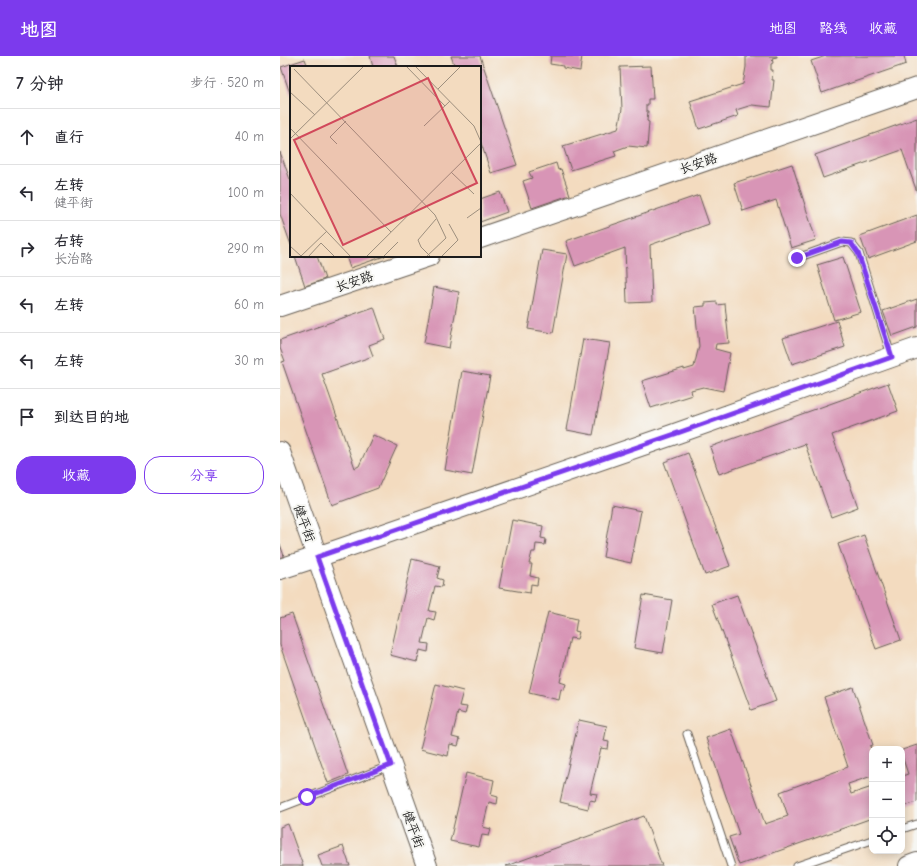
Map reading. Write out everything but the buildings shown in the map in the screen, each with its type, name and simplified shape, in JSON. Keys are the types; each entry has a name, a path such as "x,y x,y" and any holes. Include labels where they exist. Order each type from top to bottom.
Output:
{"street":[{"name":"长安路","path":"481,238 917,88"},
{"name":"长安路","path":"280,306 426,257"},
{"path":"280,569 672,435 917,348"},
{"name":"健平街","path":"280,452 427,866"},
{"path":"909,866 917,863"}],"lane":[{"path":"797,258 842,242 851,243 858,253 892,357"},
{"path":"687,734 731,866"},
{"path":"280,808 391,765"},
{"path":"905,828 917,824"},
{"path":"797,866 869,841"}],"route":[{"path":"307,797 391,765 317,557 672,435 892,357 858,253 851,243 842,242 797,258"}]}
